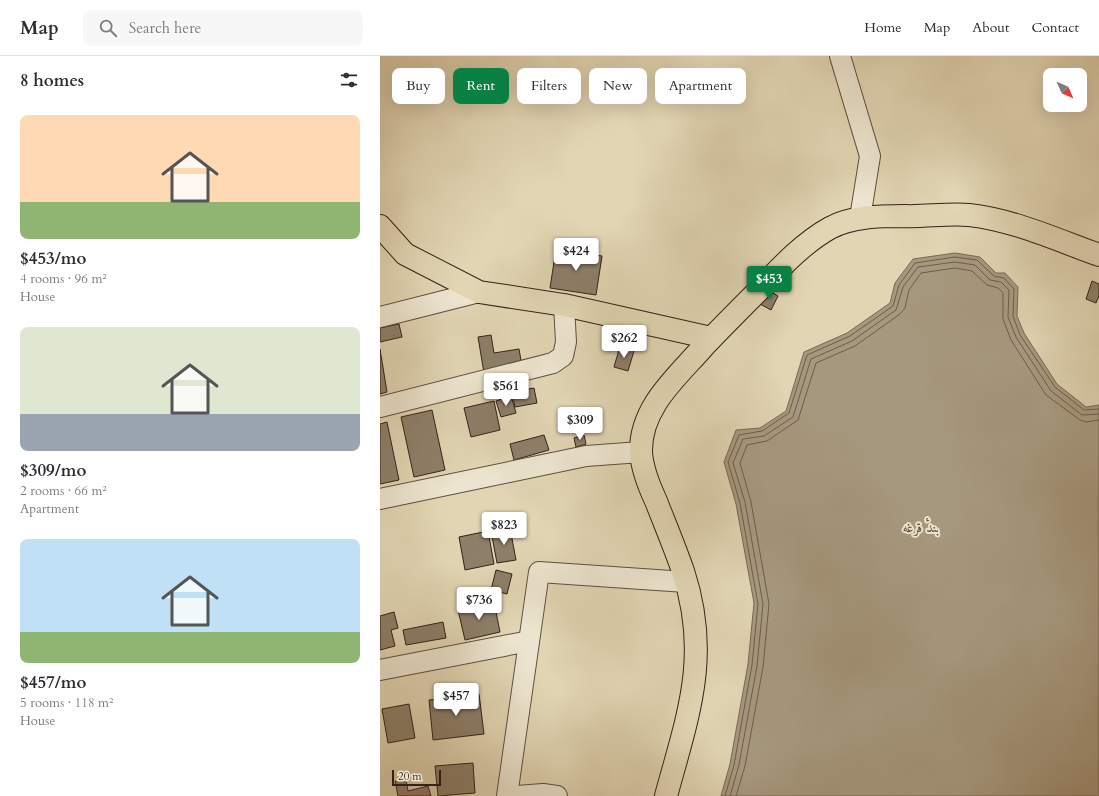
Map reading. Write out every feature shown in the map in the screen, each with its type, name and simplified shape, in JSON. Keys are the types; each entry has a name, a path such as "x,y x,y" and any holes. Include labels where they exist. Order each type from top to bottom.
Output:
{"main road":[{"path":"666,796 692,704 697,666 693,608 686,582 647,480 641,452 644,427 656,400 711,338 806,244 832,227 860,218 885,216 974,216 993,219 1039,233 1099,255"},
{"path":"380,226 405,254 479,292 564,305 711,338"}],"street":[{"path":"840,56 870,156 860,218"},
{"path":"380,317 479,292"},
{"path":"380,407 552,363 563,356 566,342 564,305"},
{"path":"380,499 586,456 641,452"},
{"path":"507,796 539,572 686,582"},
{"path":"380,670 529,641"},
{"path":"517,796 543,794 555,796"}],"water":[{"name":"بندٔ قرغه","path":"955,253 980,257 996,273 1005,273 1018,287 1017,316 1024,333 1057,384 1086,407 1099,405 1099,796 721,796 730,764 748,664 754,603 736,504 724,462 736,430 760,428 786,411 804,352 847,333 890,303 895,283 913,259"}],"building":[{"path":"556,249 602,256 596,295 550,288"},
{"path":"1092,281 1099,284 1099,296 1096,303 1086,299"},
{"path":"768,290 778,296 771,310 760,304"},
{"path":"399,324 402,337 380,342 380,328"},
{"path":"491,335 494,353 519,349 522,366 484,373 478,337"},
{"path":"620,346 634,351 628,371 614,367"},
{"path":"380,349 387,392 380,394"},
{"path":"534,388 537,403 515,407 512,392"},
{"path":"511,396 516,413 501,417 496,401"},
{"path":"494,401 500,430 471,437 464,408"},
{"path":"432,410 445,470 414,477 401,417"},
{"path":"387,422 399,480 380,484 380,424"},
{"path":"544,435 549,450 514,460 510,444"},
{"path":"584,435 586,444 576,447 574,438"},
{"path":"510,528 516,560 497,563 491,531"},
{"path":"488,531 494,564 465,570 459,537"},
{"path":"496,570 512,574 507,594 491,590"},
{"path":"494,602 500,632 465,640 458,610"},
{"path":"394,612 398,628 391,630 395,646 380,650 380,616"},
{"path":"443,622 446,638 406,645 403,630"},
{"path":"479,694 484,734 433,740 429,700"},
{"path":"409,704 415,738 388,743 382,709"},
{"path":"473,763 475,793 438,796 435,766"},
{"path":"406,779 408,791 428,786 431,796 398,796 395,781"}]}
